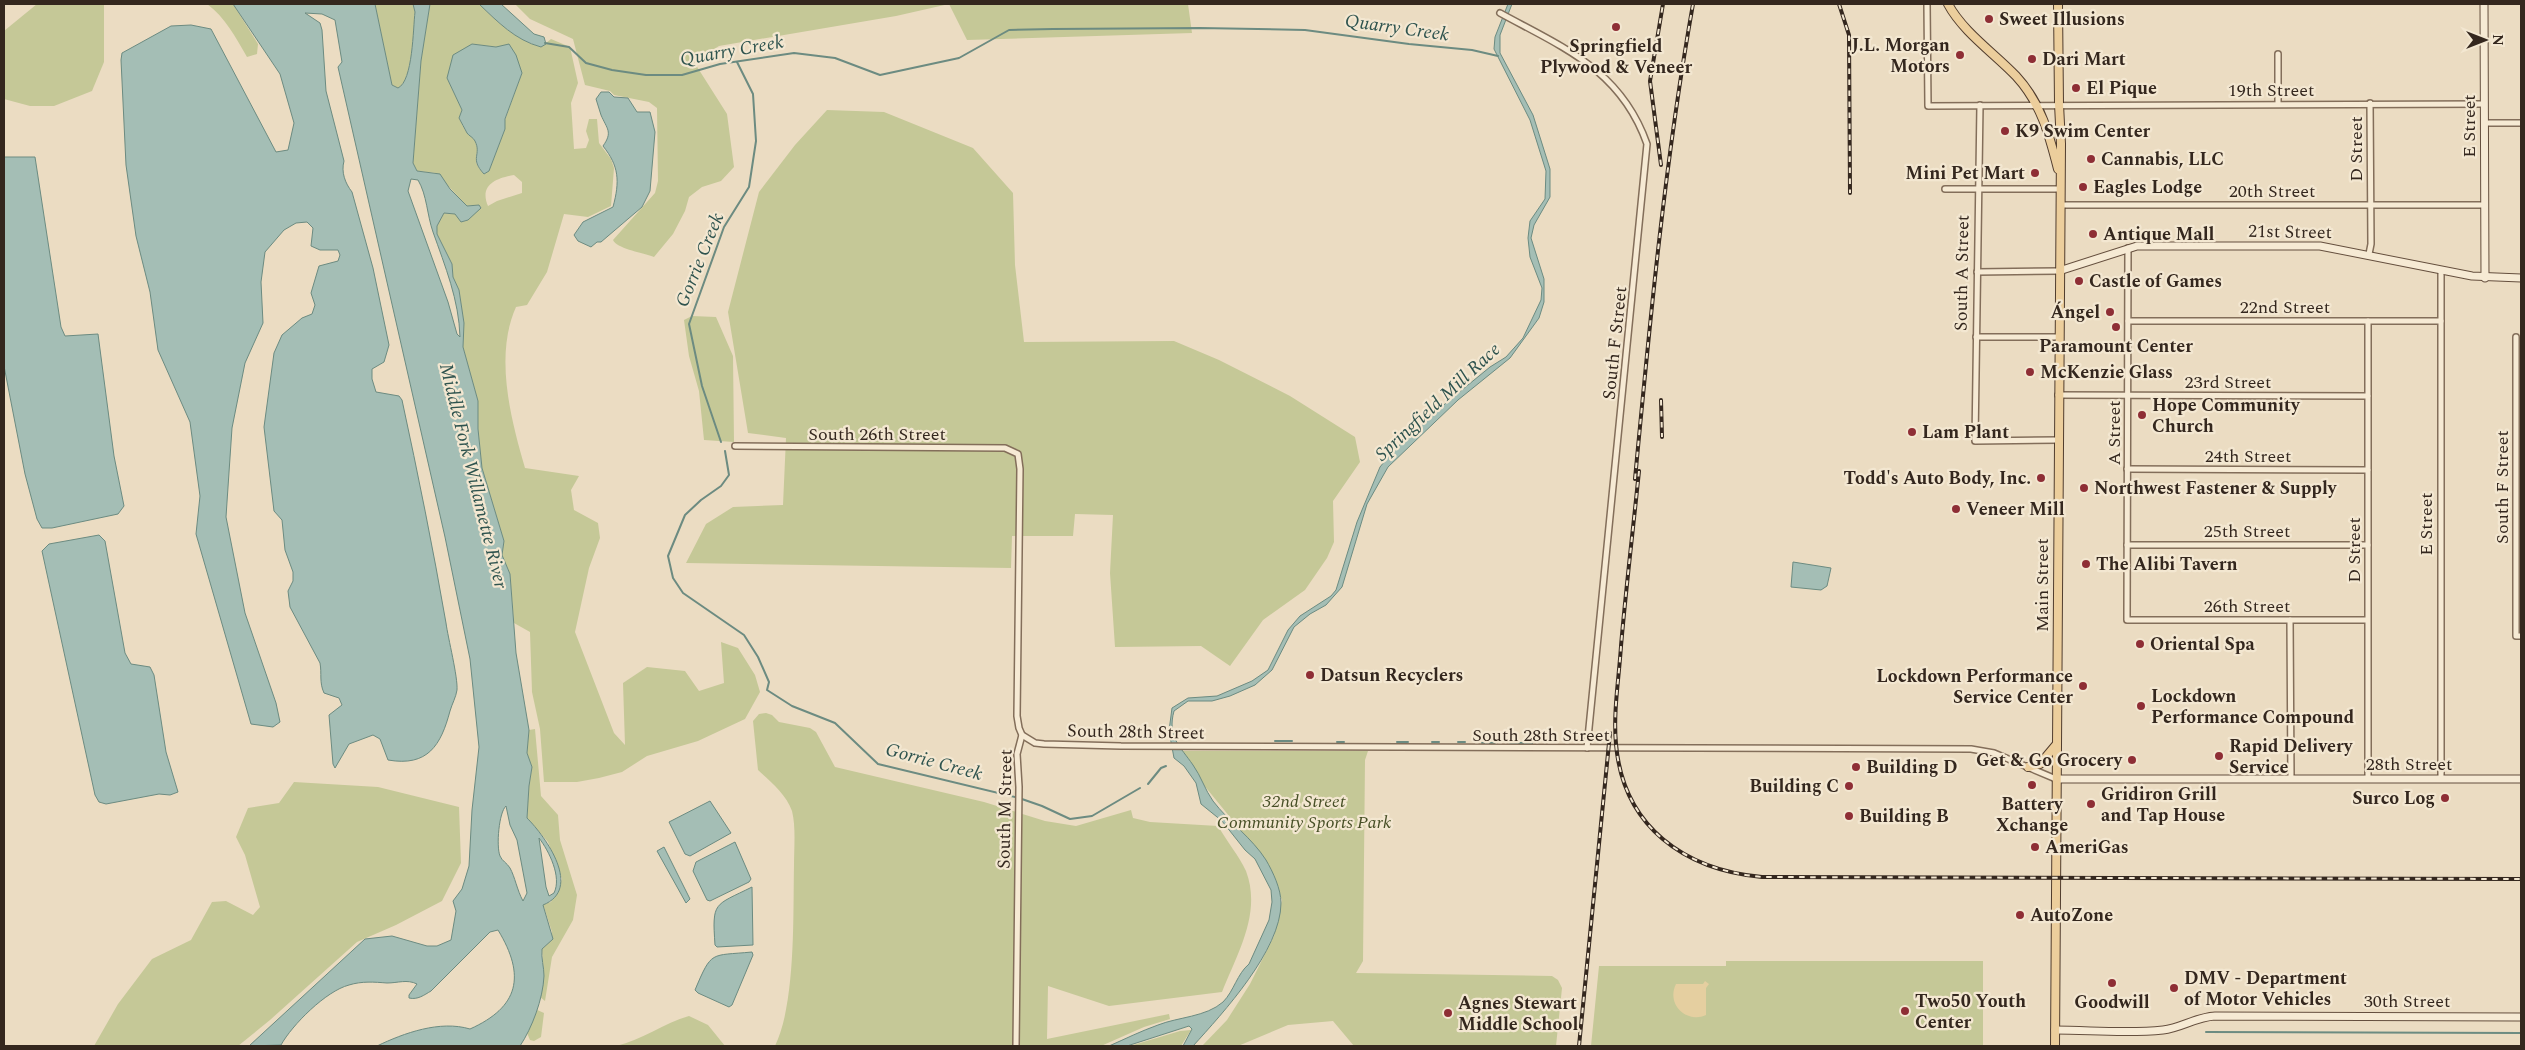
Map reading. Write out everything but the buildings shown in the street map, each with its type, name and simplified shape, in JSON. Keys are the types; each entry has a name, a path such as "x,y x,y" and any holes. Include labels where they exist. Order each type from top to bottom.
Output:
{"main road":[{"path":"1948,4 1960,22 2016,77 2037,104 2050,135 2060,179"},
{"name":"Main Street","path":"2055,1046 2058,395 2062,144 2059,104 2058,4"},
{"path":"2028,767 2040,764 2056,745"}],"street":[{"name":"19th Street","path":"1928,4 1928,106 2037,104 2484,104"},
{"name":"E Street","path":"2484,4 2484,278"},
{"name":"South F Street","path":"1500,13 1579,56 1594,68 1622,96 1633,113 1647,144 1587,748"},
{"path":"2278,54 2278,104"},
{"name":"D Street","path":"2369,254 2370,103"},
{"name":"South A Street","path":"1980,105 1976,441 2058,440"},
{"path":"2484,123 2521,123"},
{"path":"1945,189 2060,189"},
{"name":"20th Street","path":"2060,205 2484,205"},
{"name":"21st Street","path":"2059,271 2103,259 2128,247 2320,246 2369,254 2484,278 2521,278"},
{"name":"A Street","path":"2127,620 2128,247"},
{"name":"E Street","path":"2441,270 2441,779"},
{"path":"1978,272 2059,271"},
{"name":"22nd Street","path":"2128,321 2441,321"},
{"name":"D Street","path":"2368,321 2368,779"},
{"path":"1976,337 2059,337"},
{"name":"South F Street","path":"2516,337 2518,374 2519,636"},
{"name":"23rd Street","path":"2058,395 2368,396"},
{"name":"South 26th Street","path":"735,446 1005,448 1018,454"},
{"name":"South M Street","path":"1016,1046 1019,787 1017,754 1018,743 1022,735 1018,728 1017,716 1020,469 1018,454"},
{"name":"24th Street","path":"2127,469 2368,470"},
{"name":"25th Street","path":"2127,545 2368,545"},
{"name":"26th Street","path":"2127,620 2367,620"},
{"path":"2290,620 2291,779"},
{"name":"South 28th Street","path":"1022,735 1035,743 1044,744 1163,747 1965,749 1995,754 2056,779"},
{"name":"28th Street","path":"2056,779 2521,779"},
{"name":"30th Street","path":"2055,1030 2154,1030 2177,1026 2195,1019 2215,1016 2521,1016"}],"green space":[{"path":"37,4 104,4 104,62 92,91 54,106 30,106 4,99 4,31"},
{"path":"207,4 233,4 258,44 257,54 247,57 225,21"},
{"path":"375,4 413,4 415,12 409,65 407,76 398,88 392,85"},
{"path":"430,4 479,4 507,30 523,40 541,47 551,39 570,47 578,83 571,103 574,149 586,148 589,140 586,131 589,119 597,119 599,143 611,159 614,168 611,206 588,217 564,214 547,272 527,305 516,307 509,326 505,367 507,388 510,409 525,468 579,476 571,490 574,510 598,523 600,538 589,568 575,632 614,733 625,745 623,683 647,667 685,671 699,691 724,683 721,642 738,648 755,675 760,692 745,719 698,741 647,756 622,772 577,782 544,782 540,729 532,692 530,632 514,623 510,574 502,555 504,541 482,468 478,429 478,401 463,347 464,323 459,290 453,277 452,264 437,234 437,226 444,213 456,214 461,222 468,220 479,205 467,206 436,173 417,171 413,163 421,61","holes":["472,44 496,47 522,73 505,120 505,129 489,171 484,174 477,164 477,146 459,118 462,110 447,78","514,175 522,182 522,193 488,206 486,193 491,184 501,178"]},
{"path":"515,4 949,4 896,16 719,46 694,62 727,114 734,167 721,181 702,187 689,197 685,211 673,234 654,257 620,246 613,240 655,193 658,181 657,108 649,102 614,95 610,91 585,85 573,39 530,19"},
{"path":"949,4 1188,4 1192,33 967,40"},
{"path":"827,110 884,112 973,148 1013,193 1015,265 1024,342 1174,341 1219,360 1290,396 1355,437 1360,462 1333,501 1334,542 1327,558 1305,590 1263,620 1230,666 1201,646 1115,647 1110,573 1113,515 1075,514 1073,536 1012,536 1011,568 686,563 706,524 733,507 783,505 786,438 748,433 728,312 759,192 795,145"},
{"path":"692,316 716,317 733,356 734,442 704,440 699,391 689,356 684,320"},
{"path":"766,713 772,715 779,722 810,728 816,732 835,767 984,802 1045,821 1076,826 1131,810 1133,818 1150,822 1218,826 1246,871 1251,902 1246,933 1222,992 1109,1006 1048,986 1047,1039 1169,1014 1170,1019 1144,1027 1101,1046 775,1046 782,1028 790,983 793,932 794,831 792,811 786,799 758,770 753,721 759,714"},
{"path":"535,729 541,796 558,815 560,840 577,895 573,920 552,957 545,1001 540,997 544,976 542,949 552,939 552,932 543,904 551,902 562,879 548,842 527,818 532,767 527,753 529,730"},
{"name":"32nd Street Community Sports Park","path":"1176,751 1368,751 1365,760 1363,961 1356,973 1552,976 1558,980 1562,988 1556,1046 1354,1046 1333,1021 1288,1025 1238,1046 1202,1046 1227,1020 1250,984 1274,936 1282,900 1265,860"},
{"path":"294,782 378,787 459,807 461,863 442,901 396,925 357,942 238,1046 94,1046 118,1004 152,959 191,940 212,902 226,901 253,915 260,907 245,855 236,837 248,808 279,803"},
{"path":"1726,961 1983,961 1983,1046 1591,1046 1599,966 1726,966"},
{"path":"535,1009 544,1013 541,1037 534,1041 530,1040 527,1033"},
{"path":"689,1016 708,1025 725,1046 616,1046 635,1040"},
{"path":"1191,1030 1181,1046 1130,1046 1180,1031"}],"sand":[{"path":"1705,981 1709,984 1706,988 1706,1015 1691,1017 1676,1005 1674,991 1676,984 1703,984"}],"water":[{"name":"Middle Fork Willamette River","path":"233,4 375,4 392,85 398,88 407,76 409,65 415,12 413,4 430,4 421,61 413,163 417,171 440,174 450,189 467,206 479,205 481,208 468,220 461,222 455,214 444,213 437,226 437,234 452,264 453,277 459,290 464,323 463,347 478,401 478,429 482,468 504,541 502,555 510,574 516,653 529,730 527,753 532,767 527,818 551,850 561,875 560,887 555,897 543,905 553,939 542,949 544,976 542,994 533,1022 520,1046 377,1046 422,1029 447,1026 470,1029 499,1011 508,1000 513,988 514,976 507,947 498,930 490,932 431,991 421,997 409,998 417,984 410,982 363,982 349,985 340,988 320,1001 293,1028 281,1045 249,1046 365,939 392,936 427,946 437,946 451,940 456,911 453,901 462,889 469,866 472,810 479,747 470,659 445,537 338,67 342,62 335,20 322,14 305,13 320,23 322,30 326,91 344,161 343,173 347,185 352,192 373,268 389,345 384,362 372,369 372,379 376,392 399,396 402,400 436,567 457,690 442,734 431,751 423,757 402,761 388,760 380,739 373,735 349,744 335,768 333,764 329,715 342,705 339,698 324,693 320,663 290,607 288,591 293,581 293,572 285,550 282,520 274,511 264,427 274,353 282,335 302,318 312,314 315,305 311,293 319,266 338,261 340,255 338,250 320,250 311,246 313,228 307,222 296,223 284,230 265,252 261,282 263,323 245,363 232,428 226,517 245,613 276,703 280,722 273,727 251,724 196,534 200,496 190,422 158,350 150,292 136,236 126,165 121,60 122,53 171,26 191,25 211,29 276,152 288,150 294,123 280,74","holes":["411,179 418,180 423,192 431,225 454,296 460,337 457,334 448,302 408,191","506,806 510,825 517,840 527,893 523,901 512,872 501,858 499,851 499,830","539,838 547,850 555,872 556,887 554,893 549,896"]},
{"path":"479,4 501,4 534,34 544,37 546,44 541,47 523,40 500,24"},
{"path":"1508,4 1512,4 1500,35 1500,53 1533,115 1550,169 1550,197 1534,225 1531,238 1544,279 1544,302 1539,318 1510,358 1458,400 1388,467 1367,504 1342,587 1326,605 1310,614 1294,627 1272,670 1255,685 1230,696 1212,701 1188,701 1174,711 1172,728 1176,741 1196,769 1210,797 1219,809 1254,844 1271,870 1281,898 1278,921 1271,941 1248,980 1193,1046 1183,1046 1192,1029 1189,1026 1127,1046 1109,1046 1166,1022 1208,1011 1223,1002 1241,973 1249,964 1269,920 1272,902 1271,890 1255,859 1245,850 1222,821 1201,804 1196,783 1184,766 1174,758 1169,731 1172,708 1188,698 1217,696 1252,681 1268,670 1288,630 1300,616 1331,596 1336,590 1357,522 1380,467 1393,451 1446,403 1490,367 1506,357 1523,338 1541,300 1542,288 1530,257 1528,238 1530,221 1545,199 1546,171 1530,120 1494,49 1495,37"},
{"path":"472,44 496,47 509,44 516,55 522,73 505,119 505,129 489,171 484,174 476,160 477,146 459,118 462,110 447,78 453,55"},
{"path":"601,92 609,92 614,97 628,98 637,112 650,112 655,132 650,191 642,207 601,242 597,242 591,247 578,241 574,235 583,222 613,207 617,189 615,167 603,146 608,134 596,99"},
{"path":"4,157 35,157 61,327 65,336 98,334 114,456 124,506 118,514 52,528 42,528 37,519 25,474 4,366"},
{"path":"99,535 105,541 125,653 131,664 150,667 154,675 166,752 178,792 170,795 159,794 106,804 99,802 95,795 42,551 49,544"},
{"path":"1793,562 1831,568 1827,586 1821,590 1791,587"},
{"path":"710,801 731,833 690,856 685,854 669,822"},
{"path":"735,842 751,879 749,882 710,901 707,900 693,871 696,862"},
{"path":"664,847 690,899 686,903 657,851"},
{"path":"752,887 753,945 717,947 715,945 715,912 723,902"},
{"path":"752,952 753,955 732,1005 729,1007 695,990 709,961 720,955"}],"waterway":[{"name":"Quarry Creek","path":"545,43 569,47 586,63 612,70 646,75 682,75 720,64 794,53 835,58 880,75 959,58 1009,30 1053,29 1200,28 1305,30 1409,44 1472,50 1498,56"},
{"name":"Gorrie Creek","path":"721,442 702,386 689,324 724,227 749,187 756,141 753,94 737,62"},
{"name":"Gorrie Creek","path":"725,451 729,475 721,486 701,500 685,515 668,556 673,578 683,593 744,635 758,657 769,682 767,690 792,706 835,723 878,764 1019,798 1070,819 1092,816 1140,788"},
{"path":"1275,741 1292,741"},
{"path":"1337,742 1344,742"},
{"path":"1397,742 1408,742"},
{"path":"1432,742 1439,742"},
{"path":"1458,742 1465,742"},
{"path":"1482,743 1495,743"},
{"path":"1510,743 1532,743"},
{"path":"1148,784 1161,768 1166,766"},
{"path":"2206,1032 2521,1033"}],"railway":[{"path":"1661,165 1650,81 1663,4"},
{"path":"1635,479 1666,181 1693,4"},
{"path":"1839,4 1849,35 1850,193"},
{"path":"1661,400 1662,437"},
{"path":"1639,471 1617,695 1616,744 1621,773 1631,799 1645,821 1663,839 1684,854 1708,865 1734,873 1762,877 2521,879"},
{"path":"1579,1046 1610,733"}],"place":[{"name":"Sweet Illusions","path":"1989,19"},
{"name":"Springfield Plywood & Veneer","path":"1616,27"},
{"name":"J.L. Morgan Motors","path":"1960,55"},
{"name":"Dari Mart","path":"2032,59"},
{"name":"El Pique","path":"2076,88"},
{"name":"K9 Swim Center","path":"2005,131"},
{"name":"Cannabis, LLC","path":"2091,159"},
{"name":"Mini Pet Mart","path":"2035,173"},
{"name":"Eagles Lodge","path":"2083,187"},
{"name":"Antique Mall","path":"2093,234"},
{"name":"Castle of Games","path":"2079,281"},
{"name":"Ángel","path":"2110,312"},
{"name":"Paramount Center","path":"2116,327"},
{"name":"McKenzie Glass","path":"2030,372"},
{"name":"Hope Community Church","path":"2142,415"},
{"name":"Lam Plant","path":"1912,432"},
{"name":"Todd's Auto Body, Inc.","path":"2041,478"},
{"name":"Northwest Fastener & Supply","path":"2084,488"},
{"name":"Veneer Mill","path":"1956,509"},
{"name":"The Alibi Tavern","path":"2086,564"},
{"name":"Oriental Spa","path":"2140,644"},
{"name":"Datsun Recyclers","path":"1310,675"},
{"name":"Lockdown Performance Service Center","path":"2083,686"},
{"name":"Lockdown Performance Compound","path":"2141,706"},
{"name":"Rapid Delivery Service","path":"2219,756"},
{"name":"Get & Go Grocery","path":"2132,760"},
{"name":"Building D","path":"1856,767"},
{"name":"Battery Xchange","path":"2032,785"},
{"name":"Building C","path":"1849,786"},
{"name":"Surco Log","path":"2445,798"},
{"name":"Gridiron Grill and Tap House","path":"2091,804"},
{"name":"Building B","path":"1849,816"},
{"name":"AmeriGas","path":"2035,847"},
{"name":"AutoZone","path":"2020,915"},
{"name":"Goodwill","path":"2112,983"},
{"name":"DMV - Department of Motor Vehicles","path":"2174,988"},
{"name":"Two50 Youth Center","path":"1905,1011"},
{"name":"Agnes Stewart Middle School","path":"1448,1013"}],"water label":[{"name":"Springfield Mill Race","path":"1438,402"}]}
